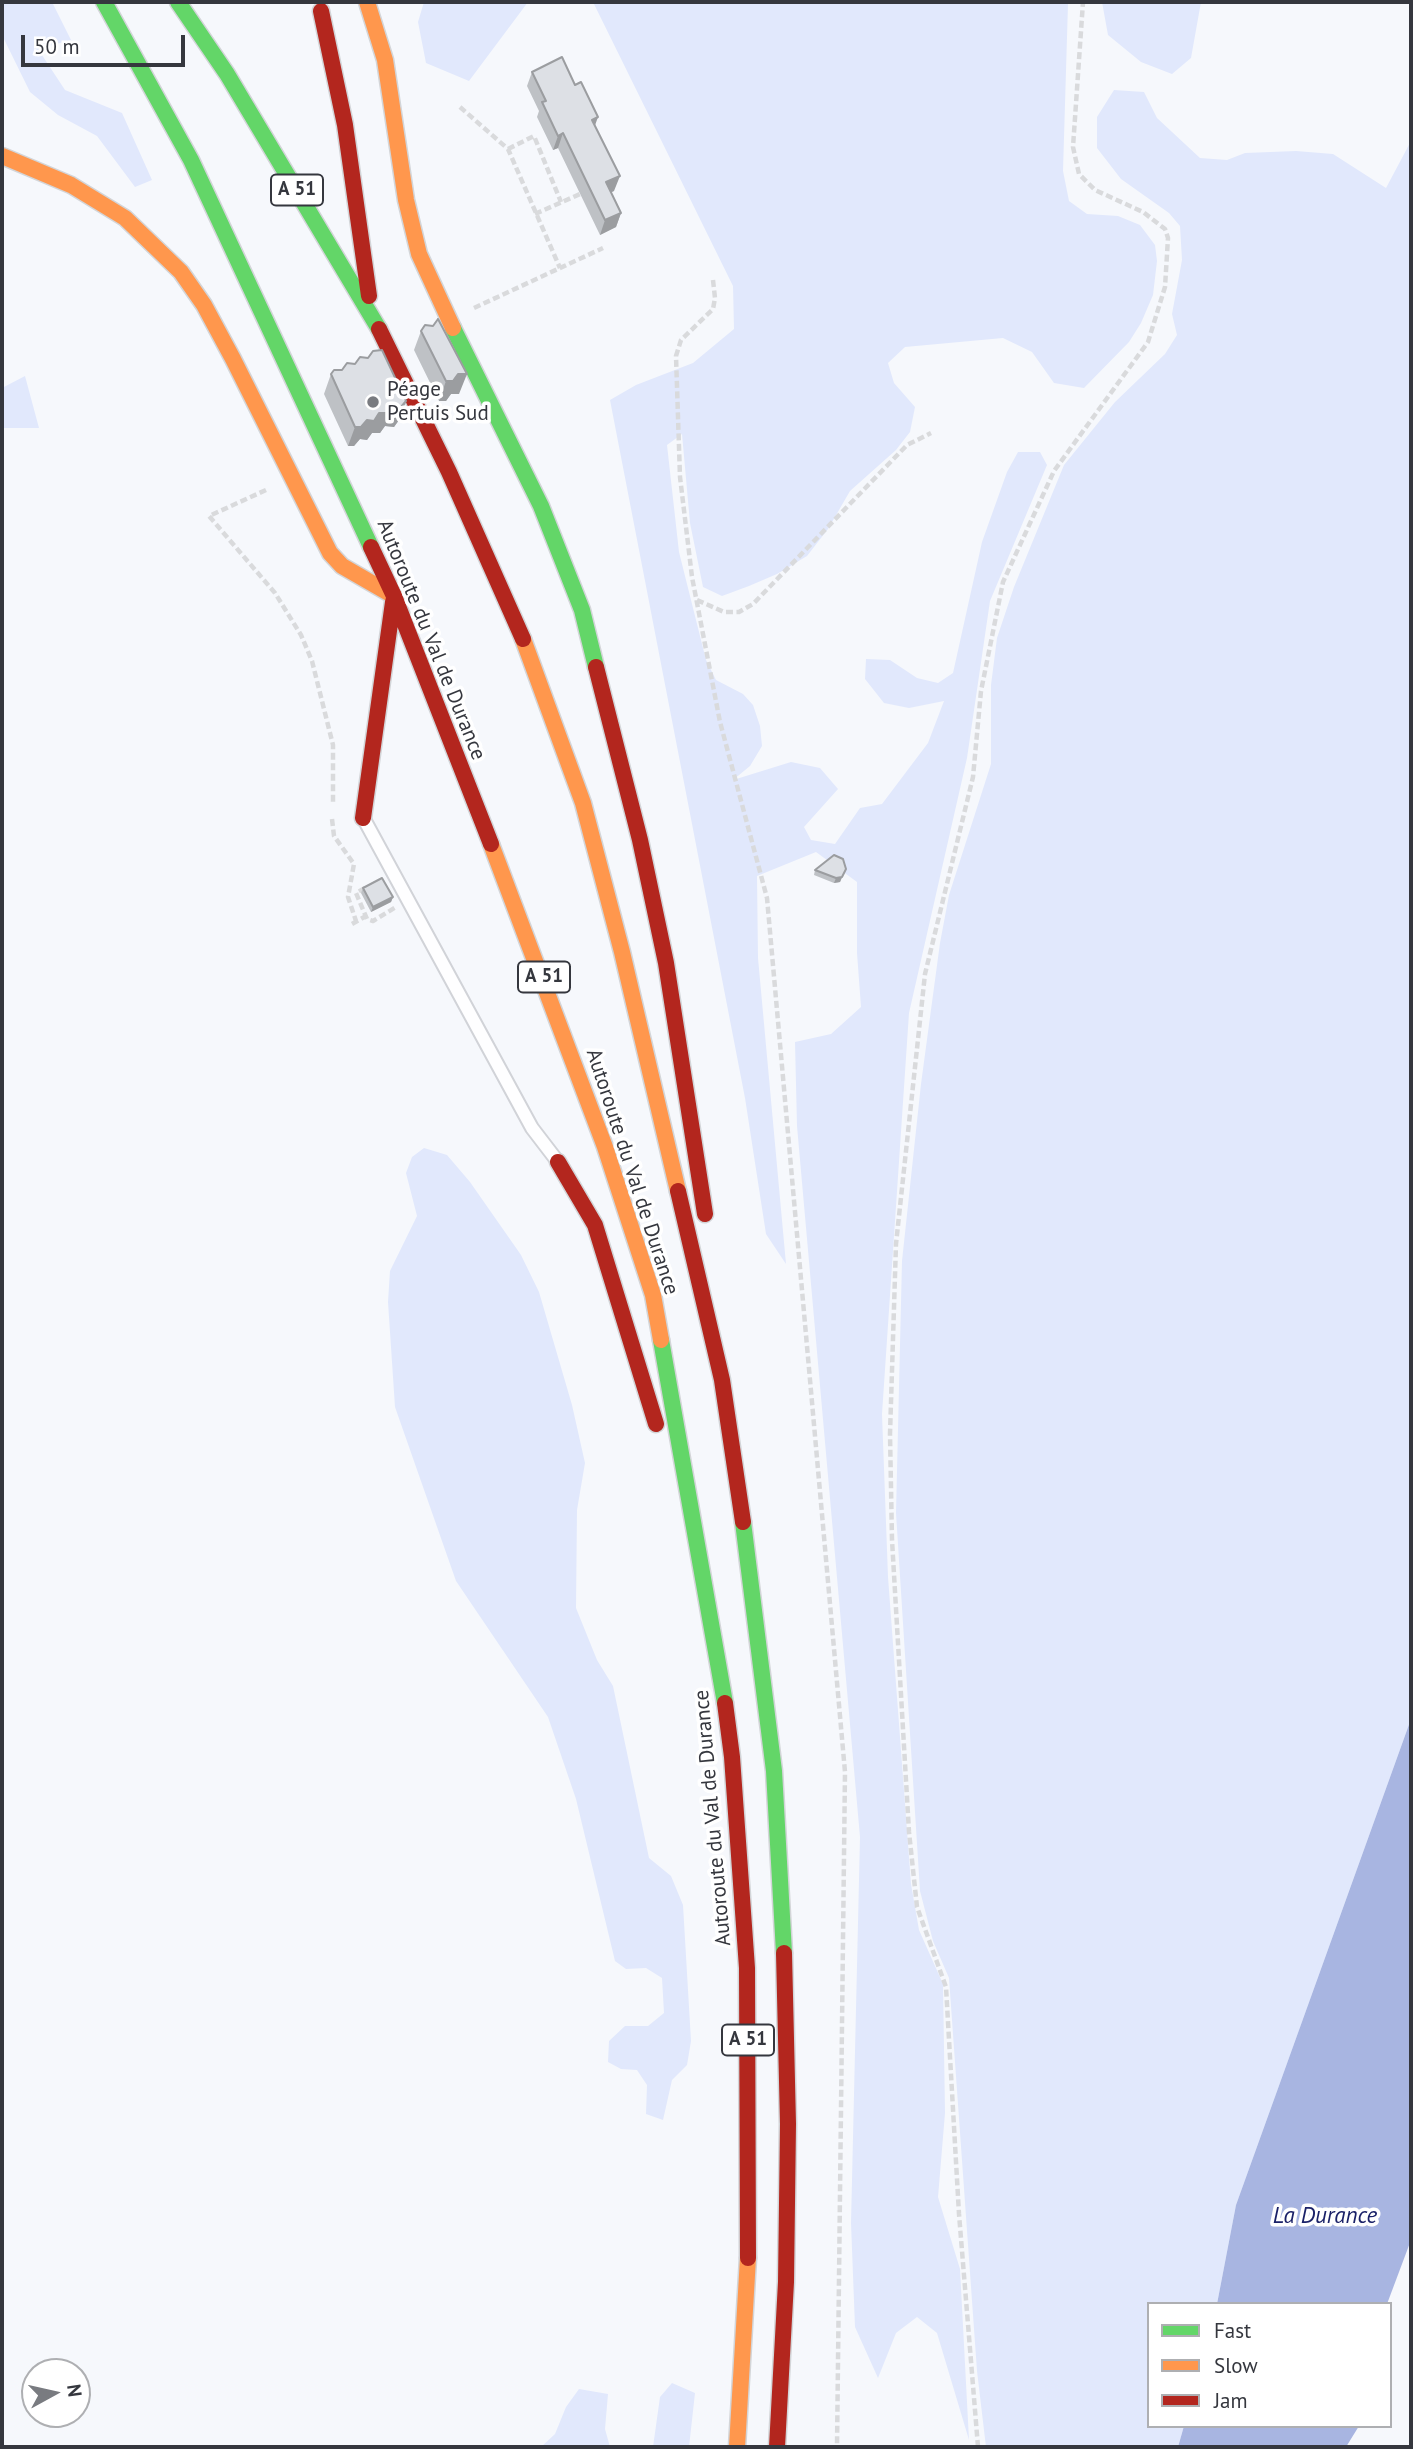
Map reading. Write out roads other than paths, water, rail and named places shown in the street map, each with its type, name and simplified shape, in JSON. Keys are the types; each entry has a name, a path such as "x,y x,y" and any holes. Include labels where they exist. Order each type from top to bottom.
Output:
{"highway":[{"name":"Autoroute du Val de Durance","path":"104,2 191,160 394,596 543,975 606,1147 653,1296 702,1558 732,1757 747,1968 750,2114 748,2277 737,2447"},
{"name":"Autoroute du Val de Durance","path":"178,2 227,74 371,312 509,603 583,803 628,979 722,1380 752,1584 774,1771 782,1877 788,2124 786,2282 777,2447"},
{"path":"368,2 385,60 405,200 419,254 467,359 541,506 582,610 640,840 666,963 693,1121 722,1380"},
{"path":"319,6 345,125 371,312"},
{"path":"2,156 71,185 125,218 173,263 204,305 330,553 342,566 394,596 363,818"},
{"path":"558,1162 595,1225 661,1445 702,1558"}],"lane":[{"path":"363,818 532,1128 558,1162"}],"water":[{"name":"La Durance","path":"1411,1719 1411,2240 1388,2302 1217,2302 1236,2205"},
{"path":"1183,2428 1358,2428 1346,2447 1178,2447"}],"place":[{"name":"Péage Pertuis Sud","path":"373,402"}]}
